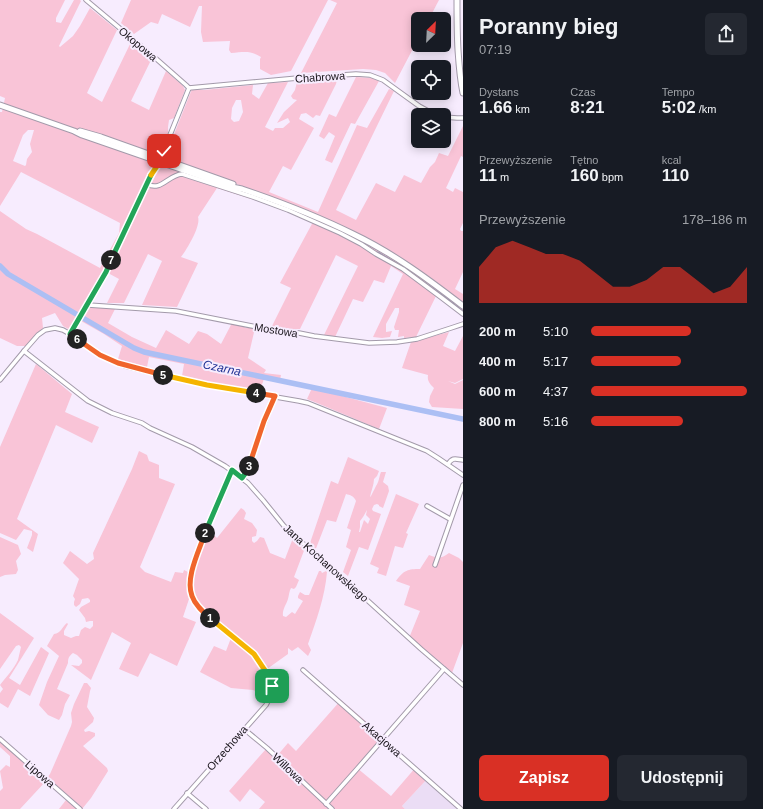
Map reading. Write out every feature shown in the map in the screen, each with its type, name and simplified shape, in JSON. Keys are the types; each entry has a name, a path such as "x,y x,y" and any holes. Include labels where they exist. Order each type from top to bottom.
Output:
{"main road":[{"path":"457,0 456,22 463,93"},
{"path":"0,105 74,131 80,131 101,138 312,215 370,243 421,274 463,306"}],"street":[{"name":"Okopowa","path":"86,0 190,88"},
{"name":"Chabrowa","path":"190,88 298,78 356,74 370,75 383,80 423,108"},
{"path":"70,334 106,272 158,160 164,152 164,147 190,88"},
{"path":"451,118 463,118"},
{"path":"147,184 150,186 161,185 175,175 182,174 253,197 300,215 368,247 376,254 403,269 463,314"},
{"name":"Mostowa","path":"88,304 176,311 272,330 369,343 397,342 417,339 463,324"},
{"path":"0,380 38,335 47,329 59,329 70,334 100,355 125,366 207,385 275,396 316,406 427,451 463,475"},
{"name":"Jana Kochanowskiego","path":"24,351 88,401 112,413 142,423 192,447 232,470 242,478 263,500 293,536 312,551 463,685"},
{"path":"242,478 247,471 264,421 275,396"},
{"path":"448,464 454,459 463,460"},
{"name":"Orzechowa","path":"174,809 266,705 272,686 270,678 250,651 204,613 195,603 190,590 194,563 232,470"},
{"path":"435,566 463,485"},
{"path":"427,506 450,520"},
{"path":"326,804 444,669"},
{"name":"Akacjowa","path":"303,670 461,809"},
{"name":"Willowa","path":"244,729 267,748 332,809"},
{"name":"Lipowa","path":"0,739 80,809"},
{"path":"188,793 206,809"}],"shaded area":[{"path":"0,0 65,0 56,18 56,22 61,23 74,0 80,0 81,1 59,46 60,47 73,36 90,8 117,30 87,93 102,102 131,42 142,52 152,58 131,101 149,110 166,71 183,86 185,90 174,118 169,120 168,133 143,186 149,189 171,142 192,89 204,90 253,85 252,94 259,99 268,83 288,82 265,127 273,131 275,128 283,128 290,122 288,118 277,123 284,112 297,100 293,99 291,96 295,90 298,78 338,76 336,84 320,116 316,115 313,118 306,113 301,114 299,119 314,128 291,170 283,166 269,192 318,212 357,125 367,128 389,89 394,91 336,210 356,220 376,183 395,192 404,175 421,183 430,167 435,162 439,153 448,156 463,126 463,157 461,156 446,188 453,192 455,188 463,192 463,223 460,229 463,231 463,272 455,289 463,294 463,304 418,270 385,249 341,226 317,215 213,175 210,181 286,207 348,233 376,247 432,284 463,309 463,312 458,308 455,310 436,296 416,337 398,337 399,330 395,330 394,327 399,308 395,308 386,324 386,332 392,331 390,337 373,337 403,274 391,266 384,283 374,280 363,302 353,299 335,337 324,335 358,266 336,255 300,329 272,326 291,288 280,283 313,222 264,203 217,188 198,217 196,232 181,257 198,263 177,307 142,305 162,261 148,254 124,303 107,303 119,279 108,273 112,263 109,262 100,282 70,330 63,326 55,313 42,318 43,328 28,346 17,346 0,338 0,211 26,229 100,268 119,233 120,223 21,172 0,206 0,112 2,112 5,98 0,96","holes":["236,100 241,100 243,112 239,121 234,122 231,119 232,108","28,130 34,130 30,144 32,152 27,159 25,166 13,161 23,135"]},
{"path":"131,0 328,0 291,71 271,75 260,69 261,57 254,53 231,53 229,50 230,41 203,42 201,32 202,6 199,6 190,27 162,14 158,24 151,22 134,34 121,23"},
{"path":"330,0 439,0 433,12 411,12 411,52 395,83 385,73 376,70 363,69 301,73 337,3"},
{"path":"356,77 372,78 379,81 355,124 351,123 332,163 325,160 335,136 329,132 324,139 319,136 329,114 336,117"},
{"path":"89,307 115,309 108,323 132,337 156,348 166,330 189,344 198,331 207,334 221,344 232,323 239,324 246,328 255,328 248,358 266,370 264,373 281,375 280,380 186,359 186,361 264,378 259,391 182,376 184,364 149,357 147,367 118,359 122,346 81,321"},
{"path":"449,332 443,346 455,351 463,336 463,379 455,383 448,381 455,384 463,380 463,409 432,407 429,402 434,388 428,381 428,375 402,368 411,342"},
{"path":"36,364 72,394 65,412 99,427 92,443 56,425 17,519 38,534 33,552 27,548 32,531 24,529 16,540 0,533 0,447"},
{"path":"312,388 387,408 379,429 307,399"},
{"path":"139,451 147,455 149,461 159,465 159,478 175,484 140,567 145,572 171,582 175,572 183,573 184,570 190,573 191,593 183,617 196,622 177,666 150,653 138,677 119,669 131,643 112,632 91,680 71,665 79,666 82,663 82,660 73,653 69,657 57,689 70,695 59,720 48,715 39,705 47,682 59,656 47,646 54,634 60,631 67,623 68,624 64,631 64,635 71,638 79,636 81,630 85,627 90,629 93,626 93,621 86,622 79,610 81,607 90,602 90,600 88,598 82,599 80,604 76,607 74,605 75,599 73,596 79,579 63,563 70,551 87,564 94,559 93,553"},
{"path":"348,457 379,471 374,479 370,497 378,483 381,472 386,472 383,482 388,486 389,491 383,508 377,504 374,505 372,509 373,511 381,514 368,550 359,547 348,576 343,572 351,550 346,547 351,530 347,528 356,501 353,497 346,494 336,522 327,520 315,551 309,546 331,481 338,484","holes":["367,510 366,515 370,519 368,524 364,520 359,532 360,521"]},
{"path":"396,494 419,504 406,533 408,534 403,548 395,546 386,576 377,573 379,568 370,564"},
{"path":"241,508 246,513 244,519 252,523 257,530 256,536 252,537 252,541 254,543 260,537 264,538 270,553 285,559 293,538 305,548 294,577 299,580 294,589 290,589 283,616 286,617 292,612 295,614 303,601 298,598 300,592 305,595 309,595 319,571 322,573 327,572 322,600 308,644 311,650 308,656 298,647 292,651 288,648 288,654 267,669 254,651 206,610 198,601 193,589 193,572 208,530 217,538"},
{"path":"0,537 18,545 21,554 16,561 18,570 16,574 0,577"},
{"path":"449,553 459,558 463,562 463,643 452,673 409,638 420,611 404,605 410,586 396,581 401,574 406,571 420,569 429,555 439,557"},
{"path":"0,613 34,638 9,678 20,685 41,647 49,653 30,696 18,689 8,708 0,703 0,693 3,689 0,685 18,660 21,647 19,645 16,646 0,669"},
{"path":"231,638 252,653 272,683 268,692 264,695 253,690 231,688 200,672 214,646 226,651"},
{"path":"84,683 87,683 91,688 87,707 94,718 93,722 84,730 85,732 89,731 95,733 95,736 83,746 107,768 108,771 91,798 82,809 47,778 71,726 71,713"},
{"path":"341,700 384,737 357,768 391,796 416,767 428,778 402,806 405,809 259,809 265,802 250,789 240,802 229,791 266,749 276,757 288,743 296,751"},
{"path":"0,739 46,781 20,809 0,809 0,791 3,788 0,771 6,765 10,767 10,756 0,747"},
{"path":"428,778 460,809 405,809 402,806"},
{"path":"66,800 77,809 59,809"}],"waterway":[{"path":"378,252 403,267"},
{"name":"Czarna","path":"0,266 8,274 134,348 144,352 463,419"},
{"path":"407,270 463,311"}],"route":[{"path":"164,151 159,163 152,173 106,272 70,334 100,355 125,366 207,385 275,396 264,421 247,471 242,478 232,470 198,552 190,582 190,590 195,603 204,613 254,654 270,678 272,686"}]}
